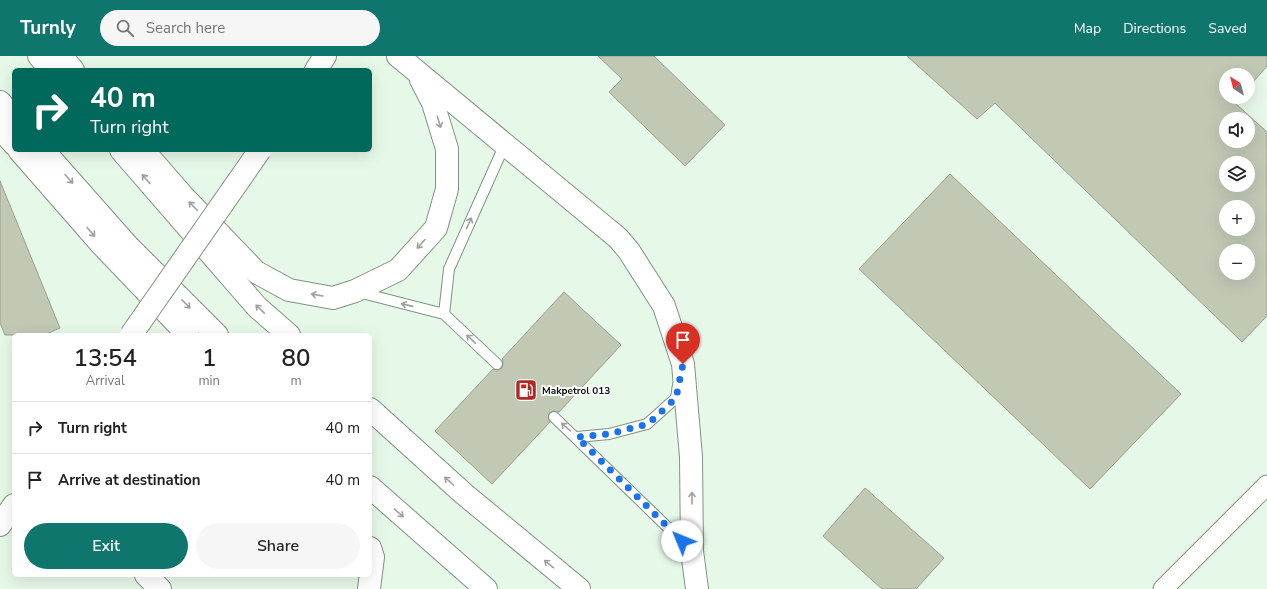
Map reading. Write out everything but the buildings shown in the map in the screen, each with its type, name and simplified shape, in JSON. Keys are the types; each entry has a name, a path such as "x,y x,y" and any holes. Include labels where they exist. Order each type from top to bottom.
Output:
{"main road":[{"path":"39,56 49,68"},
{"path":"61,56 71,68"},
{"path":"317,68 325,56"},
{"path":"398,56 618,238 629,251 664,306 683,364 692,457 692,551 697,589"},
{"path":"145,152 183,196 256,272 288,290 333,298 355,292 398,270 436,228 446,195 447,149 433,103 418,74"},
{"path":"0,102 12,116"},
{"path":"0,128 12,142"},
{"path":"21,152 102,245 186,333"},
{"path":"45,152 127,245 215,333"},
{"path":"123,152 257,307 287,333"},
{"path":"132,333 259,152"},
{"path":"372,411 464,494 579,589"},
{"path":"372,489 486,589"},
{"path":"372,554 372,565"},
{"path":"148,577 160,589"},
{"path":"369,589 370,577"}],"street":[{"path":"1163,589 1267,485"}],"lane":[{"path":"444,314 449,269 505,144"},
{"path":"355,292 444,314 497,364"},
{"path":"577,437 609,434 648,424 676,398 683,364"},
{"path":"554,417 577,437 692,551"}],"place":[{"name":"Makpetrol 013","path":"526,390"}],"route":[{"path":"682,541 577,437 609,434 648,424 676,398 683,364"}]}
